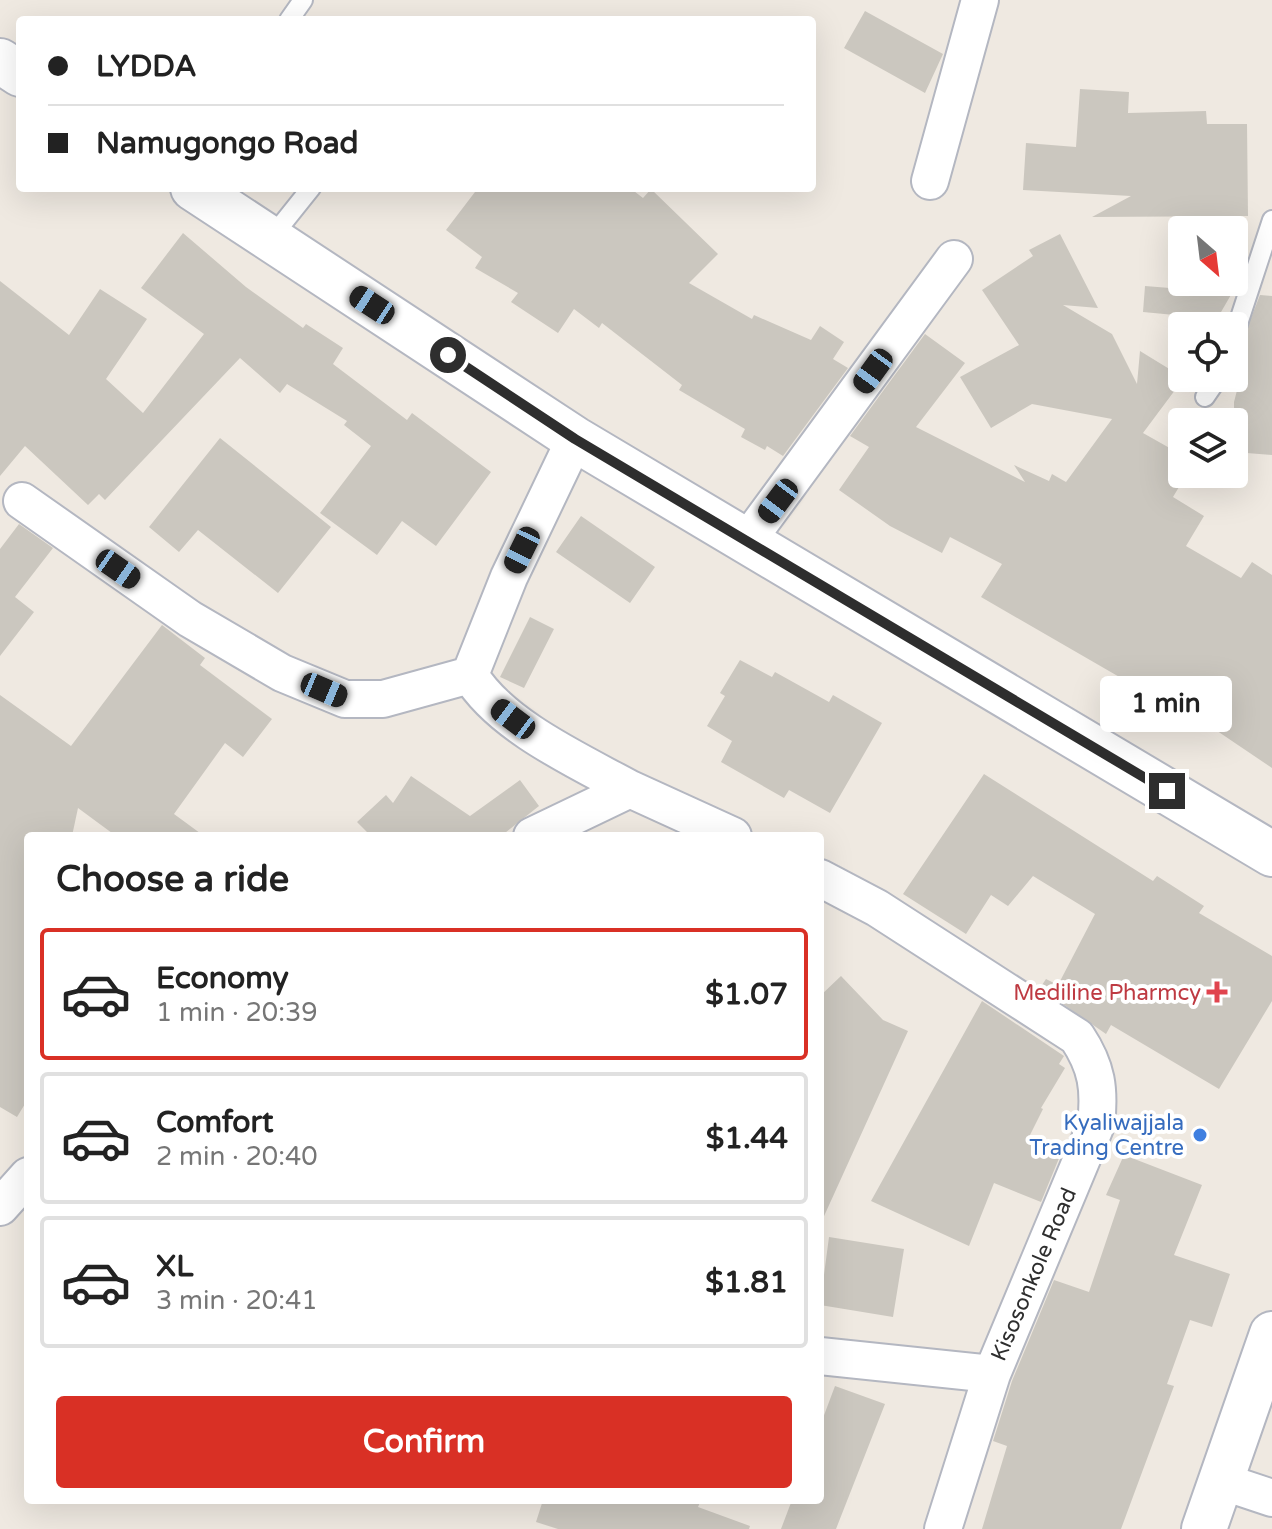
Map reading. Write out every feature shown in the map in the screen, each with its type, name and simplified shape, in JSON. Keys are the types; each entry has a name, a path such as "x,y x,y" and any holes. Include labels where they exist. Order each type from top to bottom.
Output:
{"main road":[{"path":"199,192 575,439 1272,854"},
{"path":"1204,1529 1272,1334"}],"street":[{"path":"930,181 980,0"},
{"path":"747,541 954,259"},
{"path":"470,675 509,577 575,439"},
{"path":"22,501 190,619 282,673 345,699 383,699 470,675"},
{"path":"470,675 482,695 513,719 630,789 724,832"},
{"path":"540,832 630,789"},
{"name":"Kisosonkole Road","path":"824,880 877,908 1028,1002 1077,1037 1093,1062 1100,1090 1096,1125 992,1374 943,1529"},
{"path":"0,1207 24,1180"},
{"path":"824,1356 992,1374"},
{"path":"1221,1481 1272,1498"}],"lane":[{"path":"271,238 308,192"},
{"path":"1242,312 1272,220"},
{"path":"1205,397 1208,392"}],"building":[{"path":"865,11 943,54 925,93 844,48"},
{"path":"1080,89 1129,92 1128,113 1206,111 1207,124 1247,124 1248,216 1092,217 1131,196 1023,190 1026,143 1076,147"},
{"path":"475,192 635,192 643,198 648,192 654,192 718,254 689,283 752,319 754,315 811,340 820,326 844,342 833,359 848,368 783,456 767,446 765,450 741,437 745,429 679,390 682,385 602,323 599,328 574,309 558,333 511,302 518,293 475,268 482,257 446,230"},
{"path":"183,233 246,287 303,328 306,324 343,348 333,364 407,420 412,413 491,472 436,546 402,521 377,555 320,513 371,446 344,425 347,421 287,384 280,393 240,358 105,500 99,494 88,505 25,446 0,476 0,281 69,335 100,289 147,319 106,379 143,413 204,334 141,288"},
{"path":"1060,234 1098,308 1063,305 1112,334 1137,384 1140,351 1168,368 1168,392 1174,392 1143,433 1168,447 1168,488 1178,488 1173,497 1204,516 1186,546 1241,578 1252,562 1272,575 1272,768 1158,691 1154,697 981,597 1002,564 950,537 942,553 890,526 839,490 869,447 850,436 925,334 965,363 916,427 1025,482 1014,465 1049,481 1052,474 1066,482 1112,419 1032,404 991,428 960,377 1019,345 982,290 1033,256 1029,250"},
{"path":"1145,286 1168,288 1168,296 1230,296 1221,312 1143,312"},
{"path":"1260,295 1272,296 1272,455 1248,453 1248,408 1234,408 1237,392 1248,392 1248,326"},
{"path":"220,438 331,527 278,593 198,530 179,552 149,527"},
{"path":"581,516 655,567 630,603 556,552"},
{"path":"19,524 53,548 15,597 34,612 0,656 0,549"},
{"path":"530,617 554,629 524,688 500,677"},
{"path":"162,625 205,658 200,665 272,719 243,757 225,743 174,814 199,832 111,832 78,808 73,832 24,832 24,1106 17,1117 0,1107 0,695 71,746"},
{"path":"740,660 772,677 775,672 829,702 833,695 882,723 830,813 789,790 784,798 721,762 732,741 707,726 725,696 720,693"},
{"path":"984,774 1153,881 1157,876 1204,906 1199,913 1272,956 1272,1001 1219,1089 1111,1025 1106,1034 1040,988 1046,979 1058,985 1095,914 1033,876 1008,906 991,895 966,934 903,894"},
{"path":"411,776 470,816 520,780 539,806 506,832 367,832 357,822 386,795 393,803"},
{"path":"841,976 883,1020 908,1031 824,1216 824,992"},
{"path":"982,1001 1064,1056 1059,1064 1065,1068 1041,1108 1029,1137 1062,1151 1041,1202 994,1183 969,1246 871,1201"},
{"path":"1124,1155 1202,1185 1174,1255 1230,1274 1212,1327 1190,1320 1167,1384 1174,1386 1121,1529 982,1529 1007,1446 993,1441 1012,1381 1054,1280 1089,1292 1120,1200 1106,1195"},
{"path":"829,1237 904,1249 893,1317 824,1306"},
{"path":"835,1386 885,1404 836,1529 781,1529 790,1504 824,1504 824,1415"},
{"path":"542,1504 699,1504 698,1507 750,1526 749,1529 558,1529 536,1522"}],"place":[{"name":"Mediline Pharmcy","path":"1217,992"},
{"name":"Kyaliwajjala Trading Centre","path":"1200,1135"}],"route":[{"path":"448,355 575,439 1167,791"}]}
